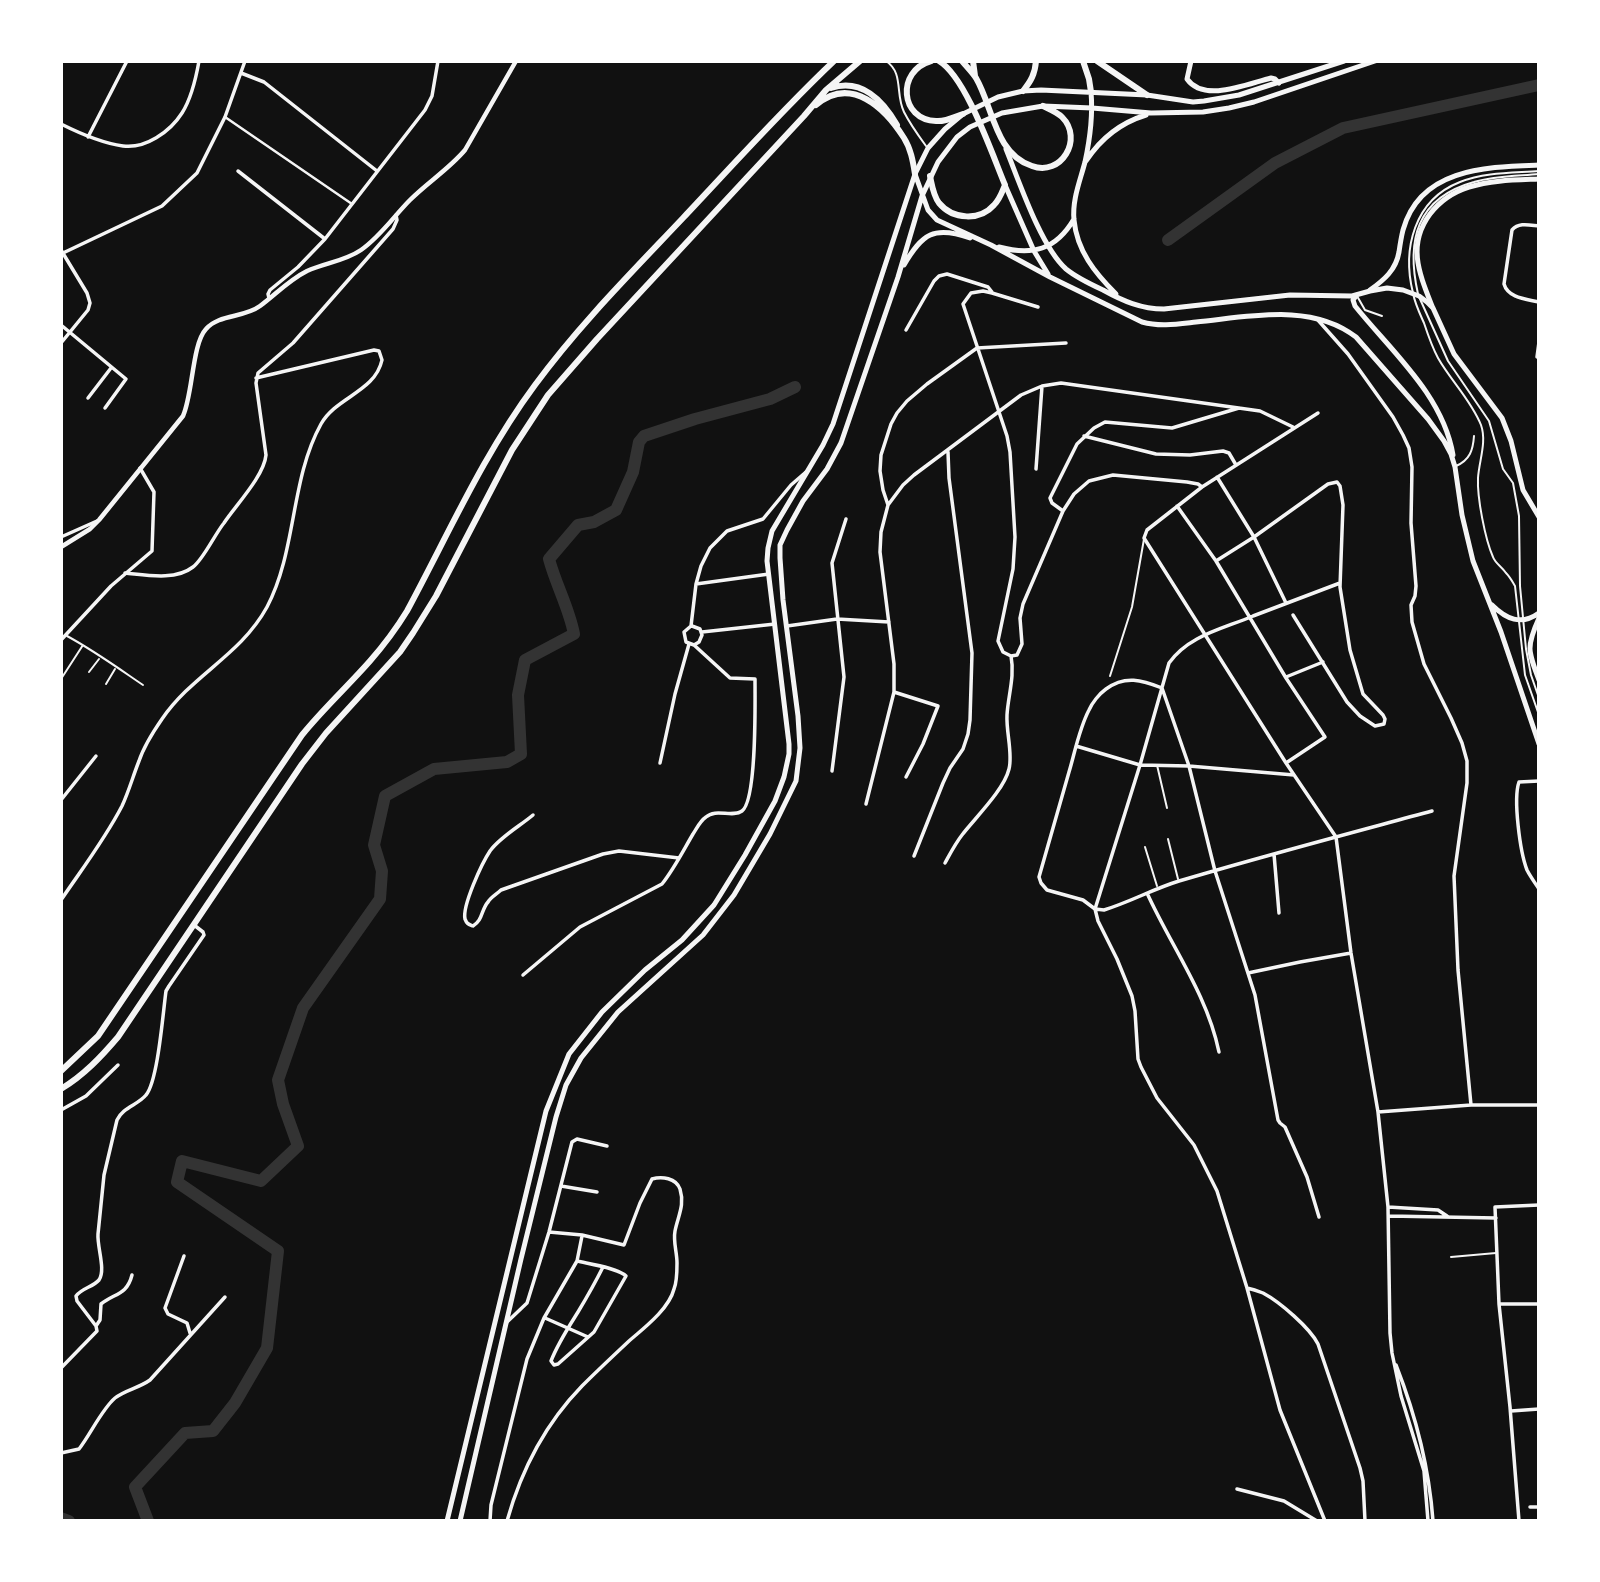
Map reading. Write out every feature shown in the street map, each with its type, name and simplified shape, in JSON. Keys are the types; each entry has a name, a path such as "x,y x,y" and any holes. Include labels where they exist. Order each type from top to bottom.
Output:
{"highway":[{"path":"61,1071 98,1036 302,735 323,709 370,662 395,629 498,440 535,384 627,277 834,61"},
{"path":"931,61 919,66 908,80 907,99 911,107 925,119 934,121 943,121 963,114"},
{"path":"930,176 935,197 940,204 952,213 964,217 984,213 992,208 1005,185 965,93 952,72 939,61"},
{"path":"962,61 975,78 1004,144 1015,156 1031,166 1046,168 1060,162 1069,149 1071,133 1062,117 1043,106"},
{"path":"973,61 975,78"},
{"path":"1023,91 1031,81 1036,61"},
{"path":"1083,61 1091,92"},
{"path":"1097,61 1147,95"},
{"path":"61,1089 98,1061 118,1037 302,764 326,733 400,652 436,596 512,450 548,395 826,90 860,62"},
{"path":"826,90 850,85 862,88 887,108 905,139 915,174"},
{"path":"804,116 820,102 835,94 855,94 879,110 905,139"}],"main road":[{"path":"1191,61 1187,79 1192,85 1207,92 1271,78 1279,83"},
{"path":"447,1521 546,1111 569,1054 602,1012 682,940 714,905 761,828 784,777 789,744 768,548 772,531 833,424 915,174 928,148 963,114 998,97 1023,91 1147,95 1193,102 1204,101 1239,95 1344,61"},
{"path":"460,1521 552,1130 566,1085 581,1058 618,1012 703,936 734,895 770,834 796,780 800,748 798,716 780,545 803,501 827,469 841,443 898,277 922,196 930,176 947,148 957,136 970,127 1002,113 1043,106 1151,113 1203,112 1254,103 1375,61"},
{"path":"1091,92 1092,108 1074,219 1079,240 1093,269 1121,299"},
{"path":"1084,163 1112,131 1135,118 1151,113"},
{"path":"1004,144 1032,214 1058,261 1076,276 1121,299 1140,306 1164,309 1290,295 1356,296 1391,288 1416,295 1433,309"},
{"path":"1370,291 1393,268 1410,213 1424,193 1451,178 1481,169 1539,165"},
{"path":"915,174 928,210 937,220 991,245 1116,311 1147,324 1288,315 1317,318 1339,326 1361,342 1441,435 1455,467"},
{"path":"1539,175 1496,181 1451,194 1432,211 1420,234 1417,250 1420,276 1433,309 1454,354 1502,418 1511,441 1523,490 1539,517"},
{"path":"1005,185 1034,251 1050,277"},
{"path":"898,277 915,247 937,233 959,234 1015,251 1034,251 1048,246 1063,234 1074,219"},
{"path":"1356,296 1354,304 1415,376 1437,410 1451,442 1462,515 1473,561 1539,744"},
{"path":"1490,602 1505,616 1521,620 1539,616"},
{"path":"1539,616 1529,642 1529,651 1539,680"},
{"path":"660,958 669,964"}],"street":[{"path":"89,138 127,61"},
{"path":"61,124 89,138 123,146 134,146 158,137 181,115 189,98 199,61"},
{"path":"61,343 88,310 90,303 90,298 62,251 168,202 197,173 225,117 245,61"},
{"path":"269,298 270,290 298,267 325,239 430,103 438,61"},
{"path":"61,547 90,529 99,520 178,423 187,408 197,352 205,330 225,318 252,311 304,273 363,249 465,150 516,61"},
{"path":"241,73 264,82 377,170"},
{"path":"225,117 352,204"},
{"path":"238,172 325,239"},
{"path":"125,573 160,577 196,566 242,500 265,459 256,378 258,373 293,343 393,229 396,215"},
{"path":"1539,226 1520,225 1512,230 1504,284 1511,295 1539,302"},
{"path":"906,330 939,276 947,274 988,286 992,293"},
{"path":"1038,307 977,291 966,298 963,304 1010,452 1015,537 1013,569 999,641 1003,652 1011,656 1017,655 1021,646 1020,618 1023,604 1063,511 1074,494 1090,481 1113,475 1187,482 1202,487"},
{"path":"1317,318 1356,365 1404,435 1409,447 1416,586 1411,606 1412,622 1424,664 1451,718 1467,761 1467,783 1454,876 1458,971 1471,1105"},
{"path":"61,325 126,379 106,408"},
{"path":"888,505 880,471 881,455 891,424 907,401 977,348 1066,342"},
{"path":"1537,357 1539,342"},
{"path":"61,900 115,819 140,757 162,719 181,695 243,642 267,607 285,559 300,483 322,421 370,382 381,364 381,354 374,350 256,378"},
{"path":"88,398 111,368"},
{"path":"866,804 894,692 894,664 880,542 888,505 914,475 1021,395 1042,386 1060,383 1260,411 1293,428"},
{"path":"1036,469 1042,386"},
{"path":"1063,511 1052,503 1050,498 1070,454 1094,428 1105,422 1172,428 1240,408"},
{"path":"1318,413 1202,487 1147,530 1144,538 1336,837 1378,1112 1389,1216 1392,1353 1401,1396 1424,1471 1431,1521"},
{"path":"1084,436 1156,454 1190,455 1223,451 1228,453 1236,465"},
{"path":"914,856 943,783 962,749 970,720 972,653 949,478 948,450"},
{"path":"61,640 125,573 152,551 154,492 140,468"},
{"path":"691,626 696,584 710,548 727,531 763,519 791,485 809,469"},
{"path":"1217,477 1254,537 1286,603"},
{"path":"1216,561 1328,485 1337,482 1343,505 1340,583 1350,650 1363,694 1383,716 1384,724 1375,726 1360,716 1347,702 1293,615"},
{"path":"1177,506 1216,561 1286,678 1324,734 1324,739 1286,763"},
{"path":"832,771 844,677 832,563 846,519"},
{"path":"61,537 99,520"},
{"path":"696,584 769,574"},
{"path":"1325,1521 1280,1410 1217,1191 1194,1145 1157,1098 1141,1067 1132,996 1095,909 1173,657 1205,634 1340,583"},
{"path":"787,626 836,619 890,622"},
{"path":"702,632 775,624"},
{"path":"523,975 580,927 662,884 706,816 715,813 737,813 747,804 752,774 755,679 730,678 684,639 685,629 698,627 702,632 701,640 691,644"},
{"path":"660,763 675,694 691,644"},
{"path":"945,863 960,838 1000,788 1009,770 1006,729 1013,668 1011,656"},
{"path":"1286,678 1323,662"},
{"path":"1318,1217 1307,1177 1285,1127 1278,1119 1255,995 1215,871 1189,766 1162,688 1139,679 1128,679 1106,689 1095,700 1076,746 1039,877 1047,890 1083,900 1095,909 1107,910 1178,881 1215,871 1274,854 1432,811"},
{"path":"894,692 938,706 906,777"},
{"path":"1076,746 1140,765 1189,766 1294,775"},
{"path":"61,800 96,756"},
{"path":"1539,781 1521,781 1517,784 1519,831 1527,869 1539,888"},
{"path":"533,815 491,850 474,882 465,911 469,925 477,925 485,904 502,890 603,853 619,851 679,858"},
{"path":"1274,854 1279,913"},
{"path":"1147,893 1203,1002 1216,1035 1219,1052"},
{"path":"61,1368 97,1331 76,1296 78,1292 98,1281 103,1271 98,1234 104,1175 117,1120 121,1113 145,1097 149,1090 158,1054 166,991 204,935 192,925"},
{"path":"1248,973 1352,953"},
{"path":"61,1110 86,1096 118,1065"},
{"path":"1378,1112 1471,1105 1539,1105"},
{"path":"507,1322 527,1303 572,1142 577,1139 607,1146"},
{"path":"507,1521 530,1459 553,1422 582,1387 669,1302 675,1289 677,1262 674,1246 675,1230 682,1207 680,1189 670,1179 652,1179 625,1245 582,1235 549,1232"},
{"path":"561,1186 597,1192"},
{"path":"1519,1521 1511,1411 1499,1304 1495,1206 1539,1205"},
{"path":"1388,1206 1438,1210 1449,1217"},
{"path":"1389,1216 1496,1218"},
{"path":"490,1521 491,1505 527,1359 544,1318 577,1262 582,1235"},
{"path":"184,1256 165,1308 168,1314 187,1323 190,1333"},
{"path":"577,1262 603,1267 623,1272 626,1276 594,1332 555,1365 551,1361 567,1328 603,1267"},
{"path":"96,1326 100,1320 100,1304 125,1291 132,1275"},
{"path":"1247,1288 1264,1293 1314,1335 1360,1468 1365,1521"},
{"path":"61,1453 79,1449 111,1402 150,1380 225,1297"},
{"path":"1499,1304 1539,1304"},
{"path":"544,1318 587,1337"},
{"path":"1511,1411 1539,1409"},
{"path":"1237,1489 1284,1501 1317,1521"},
{"path":"1530,1507 1539,1507"}],"lane":[{"path":"886,61 897,72 903,111 928,148"},
{"path":"1539,175 1474,181 1455,188 1431,206 1422,219 1414,240 1416,295 1448,361 1489,421 1503,468 1513,483 1519,516 1525,675 1539,715"},
{"path":"1539,175 1477,177 1458,183 1436,196 1421,213 1409,247 1409,267 1416,295 1438,358 1475,411 1482,430 1483,450 1478,478 1486,534 1493,559 1508,574 1515,586 1531,675 1539,698"},
{"path":"1356,296 1365,310 1382,316"},
{"path":"1455,467 1462,464 1471,453 1474,436"},
{"path":"1110,676 1132,607 1144,538"},
{"path":"65,635 143,685"},
{"path":"61,679 83,645"},
{"path":"89,672 101,657"},
{"path":"106,684 116,668"},
{"path":"1157,765 1167,808"},
{"path":"1168,839 1178,881"},
{"path":"1145,847 1157,888"},
{"path":"1451,1257 1497,1253"}],"waterway":[{"path":"1168,240 1275,163 1343,128 1539,85"},
{"path":"148,1521 135,1487 185,1433 213,1431 235,1403 267,1348 278,1251 177,1182 182,1161 261,1181 298,1146 283,1104 278,1080 303,1008 380,899 382,871 374,845 385,796 434,769 507,762 521,754 518,695 525,660 574,634 549,559 578,525 594,522 616,510 633,472 639,442 644,436 770,399 795,387"},
{"path":"61,1518 69,1521"}]}
